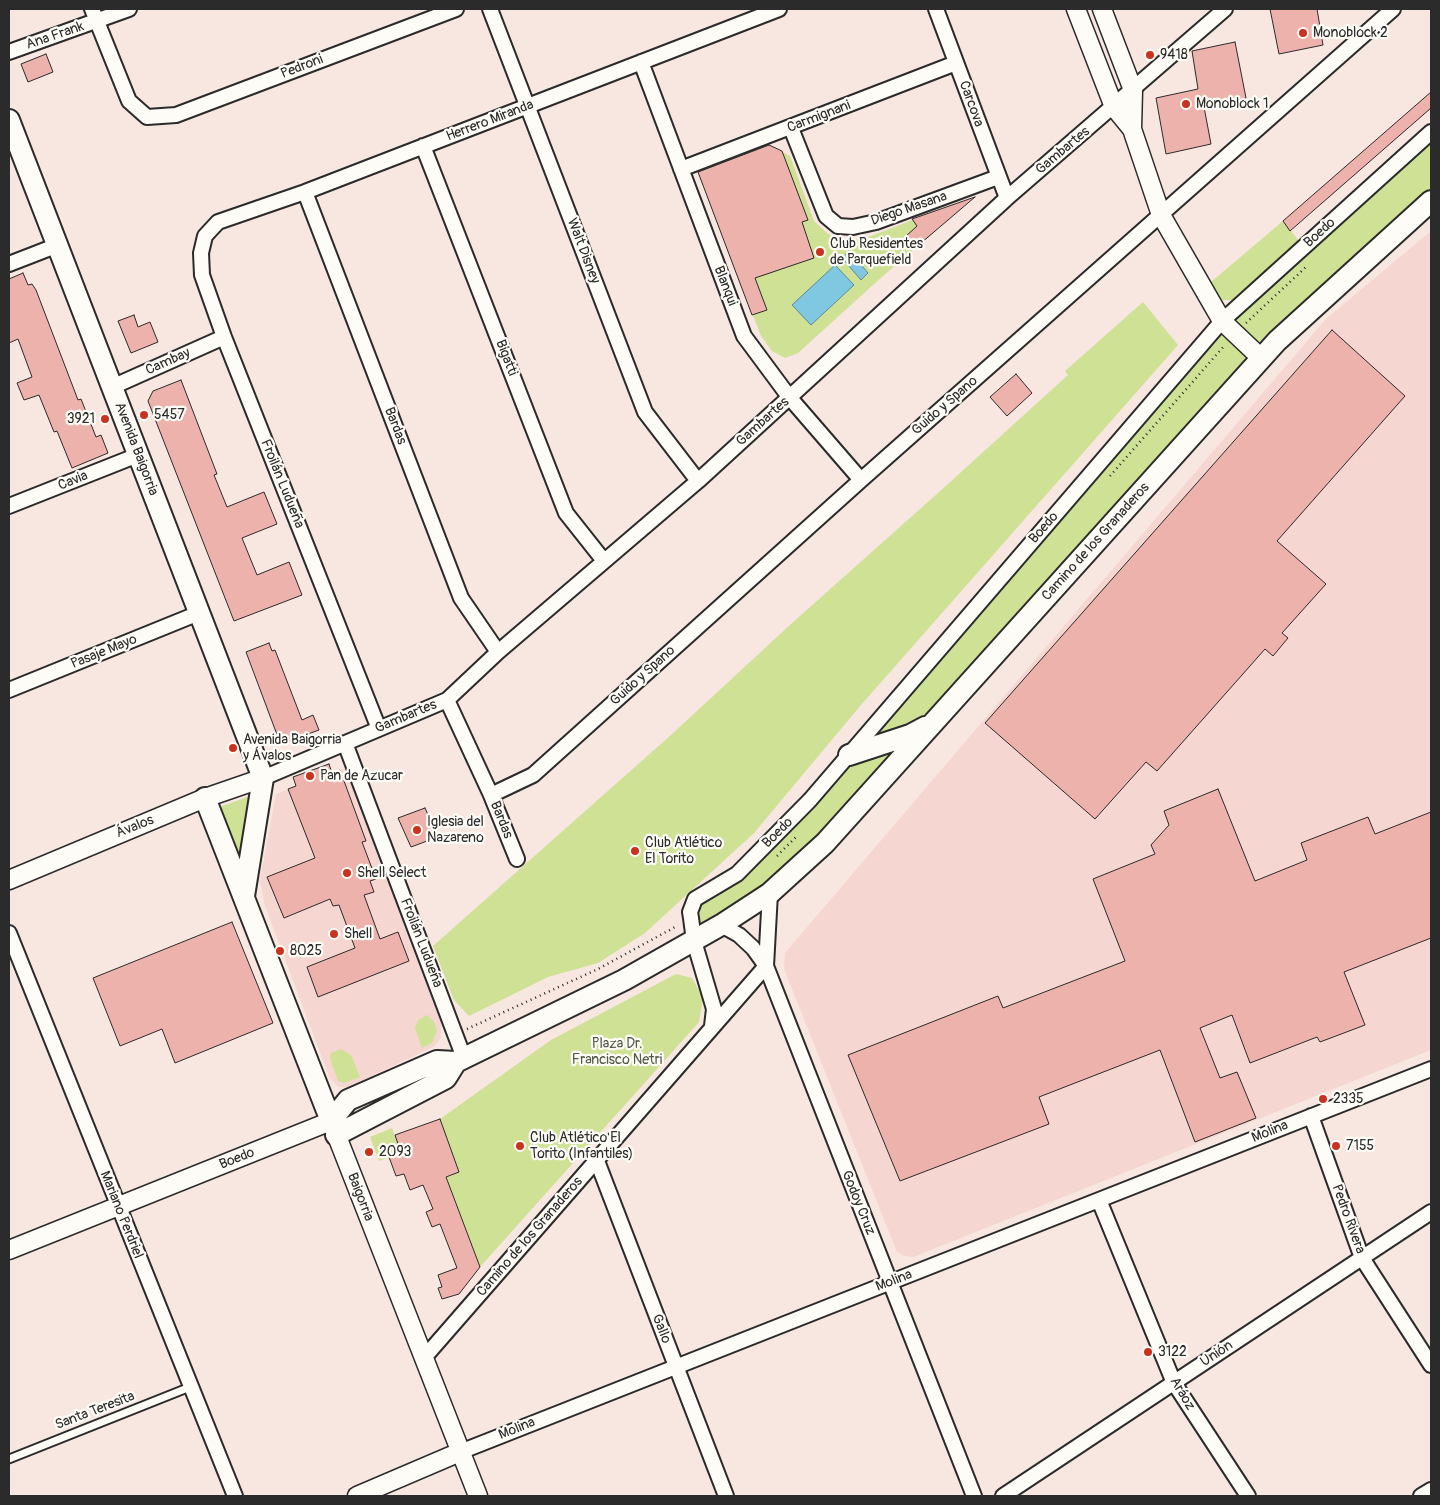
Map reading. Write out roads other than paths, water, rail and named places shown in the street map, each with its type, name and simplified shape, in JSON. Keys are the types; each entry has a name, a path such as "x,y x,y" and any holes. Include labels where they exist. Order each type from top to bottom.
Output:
{"main road":[{"name":"Avenida Baigorria","path":"9,120 263,778"},
{"name":"Camino de los Granaderos","path":"721,925 770,893 825,843 1261,358 1431,201"},
{"path":"849,755 910,735 934,723"},
{"path":"244,898 263,778"},
{"name":"Baigorria","path":"205,798 333,1128"},
{"name":"Boedo","path":"333,1128 446,1078 460,1060 624,980 721,925"}],"street":[{"name":"Ana Frank","path":"9,52 95,15 129,9"},
{"name":"Pedroni","path":"95,15 129,101 147,117 176,115 456,9"},
{"name":"Walt Disney","path":"490,9 645,412 698,481"},
{"name":"Herrero Miranda","path":"205,236 218,222 305,192 779,9"},
{"name":"Carcova","path":"936,9 1007,198"},
{"path":"1076,9 1114,107 1132,129"},
{"path":"1102,9 1133,90 1132,129 1161,215 1222,321 1261,358"},
{"name":"Gambartes","path":"263,778 447,700 498,652 698,481 1007,198 1225,9"},
{"name":"Guido y Spano","path":"491,795 533,774 861,480 1393,9"},
{"name":"Blanqui","path":"641,62 744,336 790,398 861,480"},
{"name":"Carmignani","path":"681,169 791,128 956,62"},
{"name":"Diego Masana","path":"791,128 826,216 838,226 853,227 876,222 998,177"},
{"name":"Boedo","path":"712,1026 714,1009 694,941 690,912 695,899 737,874 810,800 1222,321 1431,132"},
{"name":"Bigatti","path":"423,146 566,513 604,561"},
{"name":"Bardas","path":"305,192 461,598 498,652"},
{"name":"Froilán Ludueña","path":"205,236 201,253 202,275 224,337 379,729"},
{"path":"9,264 58,246"},
{"name":"Cambay","path":"112,387 224,337"},
{"name":"Cavia","path":"9,506 138,455"},
{"name":"Pasaje Mayo","path":"9,690 199,613"},
{"name":"Bardas","path":"447,700 491,795 517,859"},
{"name":"Froilán Ludueña","path":"345,743 460,1060"},
{"name":"Ávalos","path":"9,880 205,798 263,778"},
{"path":"766,966 770,893"},
{"name":"Godoy Cruz","path":"721,925 740,935 766,966 974,1496"},
{"name":"Mariano Perdriel","path":"9,933 117,1207 235,1496"},
{"name":"Camino de los Granaderos","path":"423,1358 766,966"},
{"name":"Molina","path":"357,1496 460,1452 1431,1069"},
{"name":"Pedro Rivera","path":"1311,1116 1362,1258 1431,1365"},
{"name":"Boedo","path":"9,1250 117,1207 333,1128"},
{"name":"Baigorria","path":"333,1128 478,1496"},
{"name":"Gallo","path":"597,1161 726,1496"},
{"name":"Aráoz","path":"1099,1200 1174,1383 1248,1496"},
{"name":"Unión","path":"1004,1496 1431,1212"},
{"path":"1421,1496 1431,1490"}],"lane":[{"name":"Santa Teresita","path":"9,1459 190,1387"}],"water":[{"path":"849,251 868,273 861,280 842,258"},
{"path":"835,265 854,285 811,325 792,305"}],"place":[{"name":"Monoblock 2","path":"1303,33"},
{"name":"9418","path":"1150,55"},
{"name":"Monoblock 1","path":"1186,104"},
{"name":"Club Residentes de Parquefield","path":"820,252"},
{"name":"5457","path":"144,415"},
{"name":"3921","path":"105,419"},
{"name":"Avenida Baigorria y Ávalos","path":"233,748"},
{"name":"Pan de Azucar","path":"310,776"},
{"name":"Iglesia del Nazareno","path":"417,830"},
{"name":"Club Atlético El Torito","path":"635,851"},
{"name":"Shell Select","path":"347,873"},
{"name":"Shell","path":"334,934"},
{"name":"8025","path":"280,951"},
{"name":"2335","path":"1323,1099"},
{"name":"Club Atlético El Torito (Infantiles)","path":"520,1146"},
{"name":"7155","path":"1336,1146"},
{"name":"2093","path":"369,1152"},
{"name":"3122","path":"1148,1352"}],"park label":[{"name":"Plaza Dr. Francisco Netri","path":"617,1052"}]}
